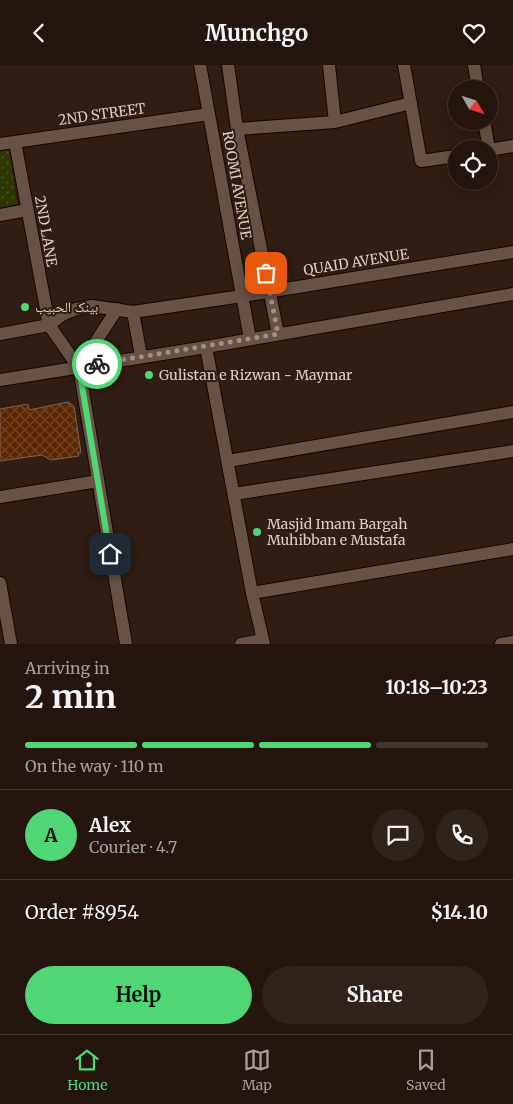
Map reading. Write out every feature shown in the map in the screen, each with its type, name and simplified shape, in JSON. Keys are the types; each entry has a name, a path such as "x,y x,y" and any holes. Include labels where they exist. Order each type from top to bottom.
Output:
{"street":[{"name":"ROOMI AVENUE","path":"200,65 250,339"},
{"name":"ROOMI AVENUE","path":"228,65 237,129 278,334"},
{"path":"329,65 335,122"},
{"path":"404,65 421,161 448,157"},
{"path":"474,65 476,80"},
{"path":"237,129 335,122 411,103"},
{"name":"2ND STREET","path":"0,145 209,114"},
{"name":"2ND LANE","path":"15,142 48,325"},
{"path":"498,148 513,146"},
{"path":"0,215 27,210"},
{"name":"QUAID AVENUE","path":"0,334 48,325 62,315 76,309 92,306 133,312 513,252"},
{"path":"0,380 206,347 513,294"},
{"path":"79,368 117,309"},
{"path":"133,312 141,356"},
{"path":"48,325 79,368 126,644"},
{"path":"206,347 252,593 263,642 241,644"},
{"path":"228,461 513,412"},
{"path":"234,494 513,451"},
{"path":"0,497 98,481"},
{"path":"252,593 513,549"},
{"path":"0,583 11,644"},
{"path":"501,644 513,642"}],"green space":[{"path":"9,150 17,204 0,207 0,152"}],"building":[{"path":"68,402 74,406 81,453 78,453 79,456 51,460 42,455 0,461 0,409 28,404 29,410"}],"way so far":[{"path":"97,364 278,334 266,273"}],"place":[{"name":"بينک الحبيب","path":"25,307"},
{"name":"Gulistan e Rizwan - Maymar","path":"149,375"},
{"name":"Masjid Imam Bargah Muhibban e Mustafa","path":"257,532"}],"route":[{"path":"97,364 79,368 110,554"}]}
